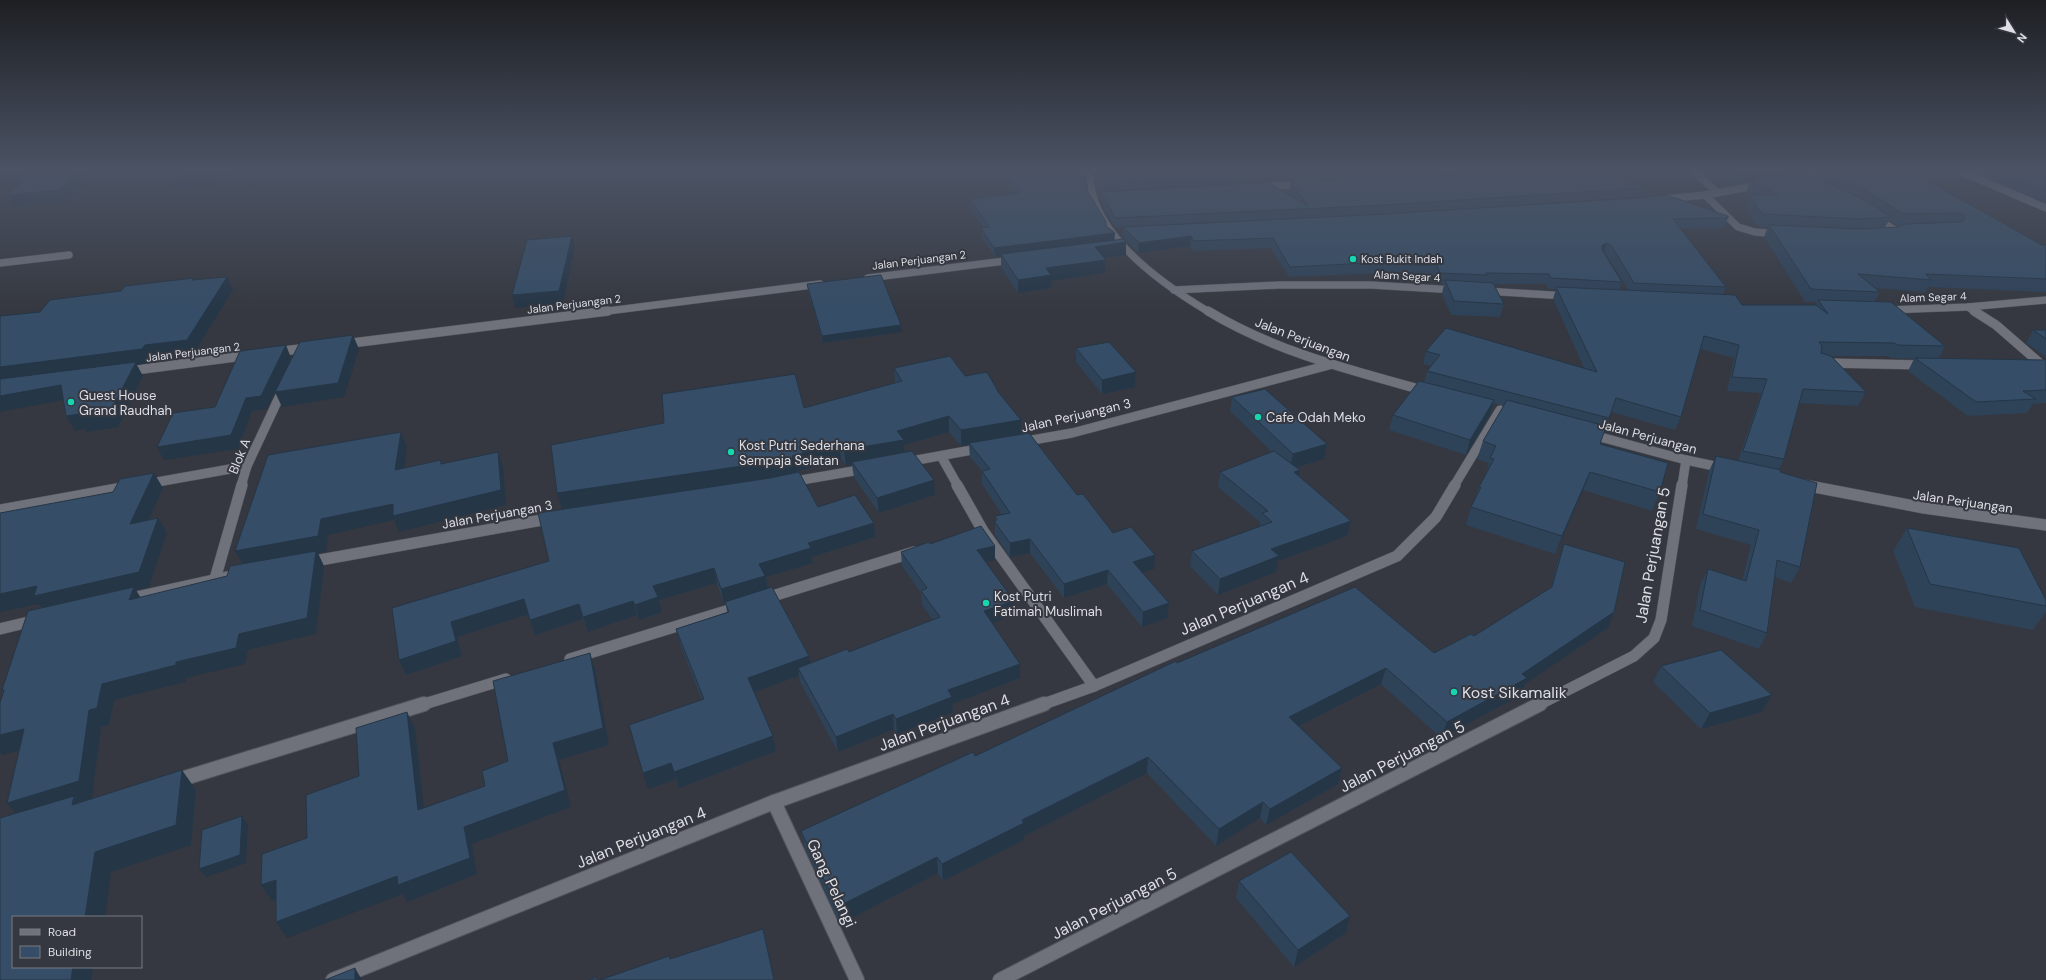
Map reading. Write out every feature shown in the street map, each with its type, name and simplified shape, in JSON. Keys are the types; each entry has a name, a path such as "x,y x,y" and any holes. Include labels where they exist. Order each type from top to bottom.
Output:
{"street":[{"name":"Jalan Perjuangan","path":"1107,218 1120,246 1174,290 1231,325 1330,366 1433,392"},
{"path":"1729,218 1741,229 1755,232 1786,234"},
{"path":"1876,218 1899,231 1893,234 1885,235"},
{"path":"0,263 69,255"},
{"name":"Jalan Perjuangan 2","path":"863,278 1021,259"},
{"name":"Jalan Perjuangan 2","path":"334,345 832,282"},
{"name":"Alam Segar 4","path":"1174,290 1294,285 1371,285 1574,296"},
{"name":"Alam Segar 4","path":"1877,310 1968,307 2046,300"},
{"path":"1968,307 1996,325 2042,365 2026,367"},
{"name":"Jalan Perjuangan 2","path":"122,372 318,347"},
{"path":"296,363 302,349"},
{"path":"1820,363 1934,365"},
{"name":"Jalan Perjuangan 3","path":"1010,444 1072,433 1330,366"},
{"name":"Blok A","path":"214,579 247,466 286,383"},
{"name":"Jalan Perjuangan 4","path":"333,980 774,802 1094,686 1397,556 1436,517 1500,410"},
{"name":"Jalan Perjuangan","path":"1582,432 1686,460 1732,470"},
{"path":"894,464 995,446"},
{"path":"941,456 983,531 1094,686"},
{"name":"Jalan Perjuangan 5","path":"1000,980 1634,656 1654,638 1661,620 1686,460"},
{"path":"0,510 247,466"},
{"path":"779,484 879,467"},
{"name":"Jalan Perjuangan","path":"1794,483 1894,504 1998,520 2046,525"},
{"name":"Jalan Perjuangan 3","path":"299,564 562,516"},
{"path":"968,536 983,531"},
{"path":"556,663 922,550"},
{"path":"115,602 245,573"},
{"path":"0,629 46,618"},
{"path":"160,786 518,675"},
{"name":"Gang Pelangi","path":"774,802 857,980"}],"building":[{"path":"983,218 1103,218 1106,226 1115,233 994,248 981,228 989,227"},
{"path":"1310,218 1728,218 1673,219 1726,287 1634,283 1611,245 1607,243 1602,245 1602,250 1622,282 1551,278 1549,274 1486,273 1487,275 1440,273 1437,265 1411,265 1408,261 1290,267 1273,238 1193,241 1191,236 1139,243 1123,227"},
{"path":"1835,218 1880,218 1860,219"},
{"path":"1964,218 1993,218 2042,245 2046,245 2046,279 1926,274 1931,280 1858,274 1880,292 1811,289 1769,225 1860,229 1899,227 1904,224 1960,222 1964,220"},
{"path":"572,236 559,291 512,295 527,240"},
{"path":"1123,239 1126,242 1095,247 1106,260 1046,268 1051,275 1018,280 1001,254"},
{"path":"881,275 901,325 822,336 807,284"},
{"path":"227,277 187,340 145,345 142,349 0,367 0,316 40,312 50,300 121,291 125,286 194,278 192,280"},
{"path":"1445,280 1493,283 1504,304 1454,301"},
{"path":"1556,287 1735,295 1742,305 1816,305 1828,314 1818,300 1891,302 1945,346 1898,345 1894,343 1819,342 1822,346 1821,353 1831,356 1866,392 1803,389 1784,459 1743,451 1767,379 1732,377 1739,345 1704,336 1681,417 1616,398 1609,418 1427,371 1440,355 1426,351 1446,328 1597,372"},
{"path":"2033,330 2046,330 2046,339"},
{"path":"353,335 338,383 275,392 300,342"},
{"path":"1109,342 1136,372 1102,380 1076,348"},
{"path":"286,345 261,396 246,398 231,435 157,447 173,413 215,407 240,351"},
{"path":"950,356 965,376 987,372 999,393 1021,420 961,430 949,416 897,431 904,440 844,450 839,443 792,456 793,458 557,493 551,445 664,423 662,394 795,374 804,408 902,381 894,368"},
{"path":"1915,358 2046,359 2046,390 2023,391 2036,399 1976,402"},
{"path":"136,362 110,412 78,417 80,414 66,416 61,385 0,396 0,379"},
{"path":"1419,381 1494,400 1470,440 1393,415"},
{"path":"1265,389 1327,444 1293,454 1232,397"},
{"path":"1507,400 1606,426 1600,444 1668,463 1660,492 1590,472 1562,536 1471,507 1481,487 1479,487 1494,459 1490,458 1496,446 1483,441"},
{"path":"401,432 395,470 441,460 441,464 498,452 501,490 393,516 393,504 321,519 318,536 235,551 268,455"},
{"path":"1029,433 1077,495 1083,494 1113,533 1131,527 1155,555 1133,562 1169,603 1143,612 1108,570 1064,584 1030,539 1010,543 994,521 997,520 995,516 1010,513 982,471 990,469 969,443"},
{"path":"912,451 934,480 877,498 852,462"},
{"path":"1274,451 1300,470 1294,472 1351,521 1271,549 1279,556 1220,579 1192,551 1272,522 1262,513 1268,511 1220,472"},
{"path":"1716,456 1781,470 1780,472 1817,483 1800,567 1777,560 1767,633 1700,610 1708,569 1746,581 1759,530 1703,514"},
{"path":"799,472 818,507 855,495 874,523 808,543 811,548 759,564 765,576 721,589 714,568 653,586 658,597 635,605 633,601 583,617 579,604 530,620 524,599 451,622 456,641 399,660 392,608 549,561 538,513 770,478"},
{"path":"154,473 130,524 158,518 139,572 34,596 37,586 0,594 0,513 113,492 120,479"},
{"path":"981,526 995,546 977,550 1014,601 984,611 1020,664 948,690 952,697 896,719 893,714 836,737 798,668 847,649 849,652 940,617 921,591 927,588 901,552 929,542 930,544"},
{"path":"1907,528 2019,548 2046,600 2046,606 1930,584"},
{"path":"1564,544 1625,562 1614,612 1522,674 1527,678 1447,722 1386,668 1289,717 1342,768 1270,809 1263,802 1219,829 1148,757 1022,820 1024,823 942,864 937,857 837,907 801,831 973,752 975,756 1176,661 1177,663 1355,587 1434,653 1471,634 1474,636 1552,587"},
{"path":"316,551 307,618 239,634 236,648 176,662 176,665 102,684 97,708 89,710 79,781 7,803 24,729 0,735 0,703 4,690 2,690 28,611 134,587 129,600 227,576 230,566"},
{"path":"772,587 809,656 748,678 773,736 674,772 671,763 643,773 629,725 704,699 676,629 729,612 725,602"},
{"path":"1721,650 1772,695 1710,713 1661,666"},
{"path":"590,653 603,728 553,743 565,790 464,827 470,858 398,885 397,876 276,922 276,880 261,885 262,854 307,838 306,795 359,776 356,728 407,712 418,810 485,786 482,771 508,761 493,681"},
{"path":"182,770 176,825 95,852 85,916 12,916 12,968 73,968 71,980 0,980 0,818 74,796 72,805"},
{"path":"242,816 240,855 199,869 202,830"},
{"path":"1291,852 1350,916 1298,950 1239,881"},
{"path":"763,929 774,980 600,980 669,956 670,959"},
{"path":"355,968 355,980 325,980"},
{"path":"597,977 597,980 588,980"}],"place":[{"name":"Kost Bukit Indah","path":"1353,259"},
{"name":"Guest House Grand Raudhah","path":"71,402"},
{"name":"Cafe Odah Meko","path":"1258,417"},
{"name":"Kost Putri Sederhana Sempaja Selatan","path":"731,452"},
{"name":"Kost Putri Fatimah Muslimah","path":"986,603"},
{"name":"Kost Sikamalik","path":"1454,692"}]}
